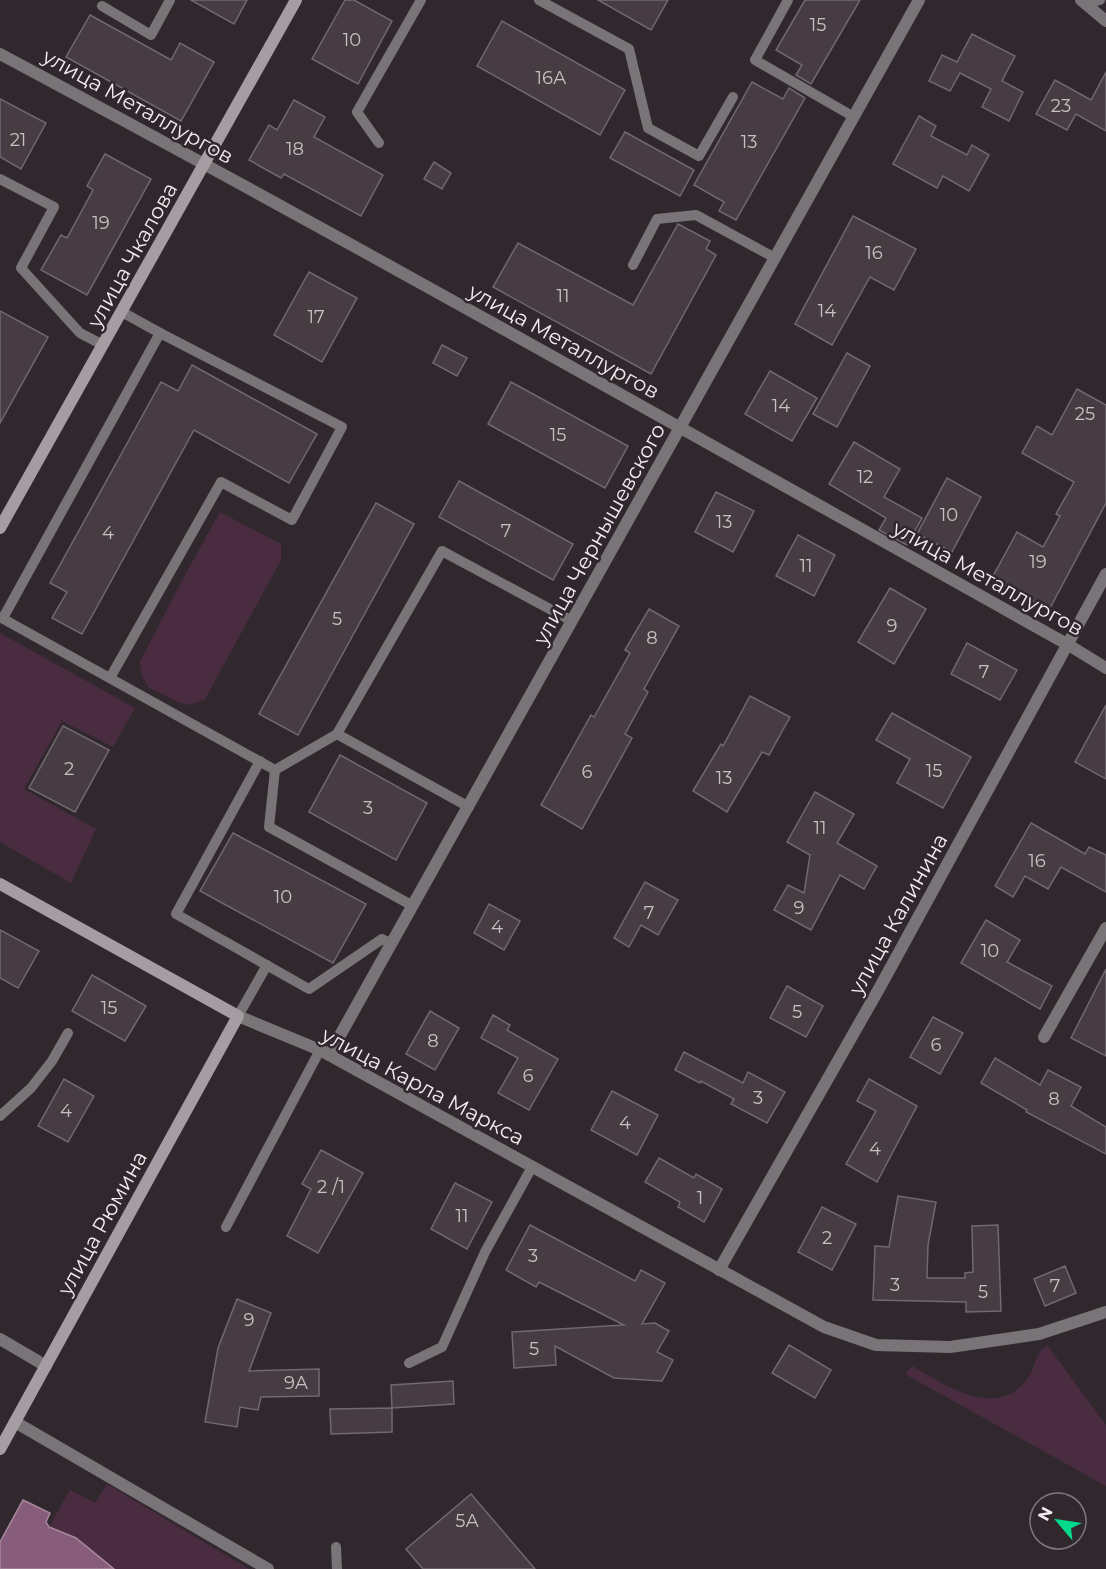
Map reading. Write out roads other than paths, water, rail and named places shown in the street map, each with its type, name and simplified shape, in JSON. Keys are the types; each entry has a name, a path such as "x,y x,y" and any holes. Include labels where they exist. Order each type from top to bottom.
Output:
{"main road":[{"name":"улица Чкалова","path":"0,528 296,0"},
{"name":"улица Карла Маркса","path":"0,884 238,1016"},
{"name":"улица Рюмина","path":"0,1449 238,1016"}],"street":[{"name":"улица Чернышевского","path":"325,1053 392,944 920,0"},
{"path":"1084,2 1106,21"},
{"name":"улица Металлургов","path":"0,54 205,164 681,427 1106,668"},
{"name":"улица Калинина","path":"719,1269 880,987 1106,574"},
{"path":"1044,1037 1106,928"},
{"name":"улица Карла Маркса","path":"238,1016 325,1053 824,1327 876,1345 950,1347 1040,1334 1106,1312"},
{"path":"0,1339 46,1366"},
{"path":"15,1422 268,1569"}],"lane":[{"path":"102,6 151,35 170,0"},
{"path":"379,143 357,112 419,3 407,0"},
{"path":"539,0 629,49 648,128 699,156 733,97"},
{"path":"788,0 755,60 854,117"},
{"path":"1084,2 1100,0"},
{"path":"0,179 54,207 21,268 80,333 103,345"},
{"path":"633,265 657,219 696,215 775,258"},
{"path":"110,678 222,482 292,520 342,427 122,312"},
{"path":"160,333 1,618 275,770"},
{"path":"275,770 337,734 441,551 572,621"},
{"path":"337,734 469,807"},
{"path":"260,761 176,914 309,989 382,939 392,944"},
{"path":"275,770 269,827 413,906"},
{"path":"238,1016 267,965"},
{"path":"0,1116 31,1088 52,1061 68,1033"},
{"path":"226,1227 325,1053"},
{"path":"409,1363 442,1347 485,1252 532,1167"},
{"path":"336,1547 337,1569"}]}
